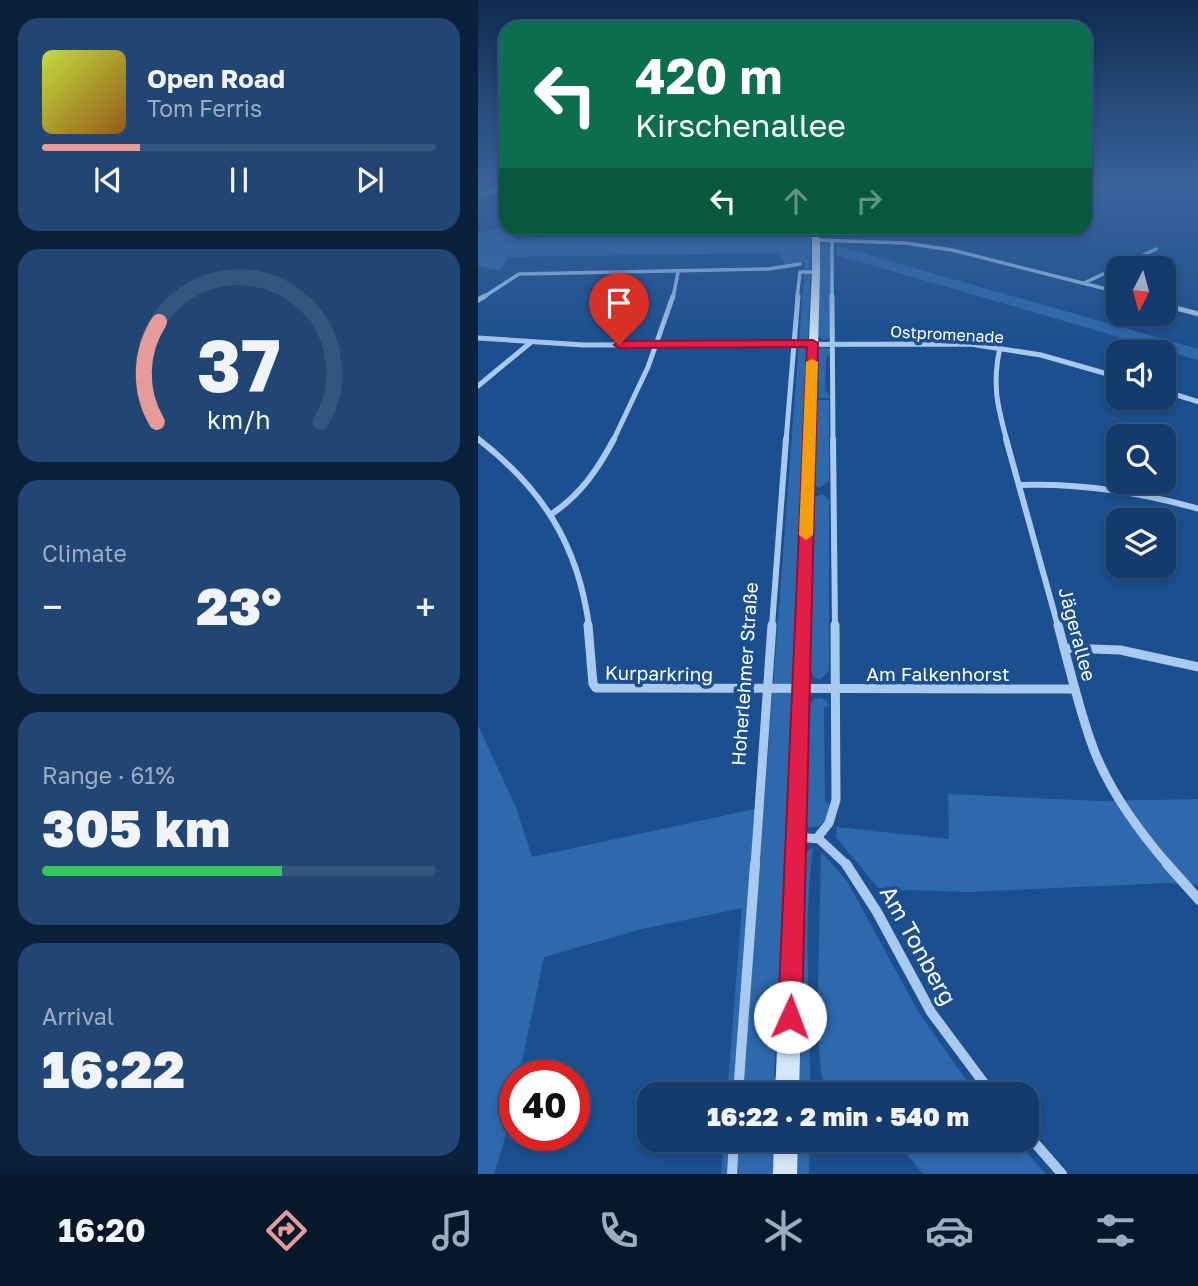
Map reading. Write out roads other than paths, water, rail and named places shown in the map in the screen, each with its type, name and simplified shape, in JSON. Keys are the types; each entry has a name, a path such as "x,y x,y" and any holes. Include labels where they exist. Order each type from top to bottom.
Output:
{"street":[{"path":"787,1082 816,240"},
{"path":"822,240 905,243 940,248 1106,289"},
{"path":"796,837 817,838 830,825 835,810 832,241"},
{"path":"1084,283 1156,249"},
{"path":"478,300 519,275 768,269 800,264"},
{"path":"553,513 565,508 607,451 626,416 657,345 678,282 678,272"},
{"name":"Hoherlehmer Straße","path":"739,1082 793,343 800,272 816,272"},
{"path":"478,293 486,295"},
{"path":"1176,308 1198,314"},
{"name":"Ostpromenade","path":"478,338 529,343 657,345 956,343 1000,347 1041,355 1106,374"},
{"path":"478,386 529,343"},
{"name":"Jägerallee","path":"1000,347 994,388 1090,740 1122,803 1158,857 1198,900"},
{"path":"1176,395 1198,402"},
{"name":"Kurparkring","path":"478,439 514,467 553,513 578,570 588,607 593,684 596,688 801,689"},
{"path":"1019,485 1097,488 1146,496 1198,509"},
{"path":"1064,648 1120,650 1198,667"},
{"name":"Am Falkenhorst","path":"801,689 1075,690"},
{"name":"Am Tonberg","path":"817,838 834,851 869,897 928,1009 983,1082"},
{"path":"1039,1148 1062,1174"},
{"path":"732,1174 733,1152"},
{"path":"785,1174 786,1152"}]}
